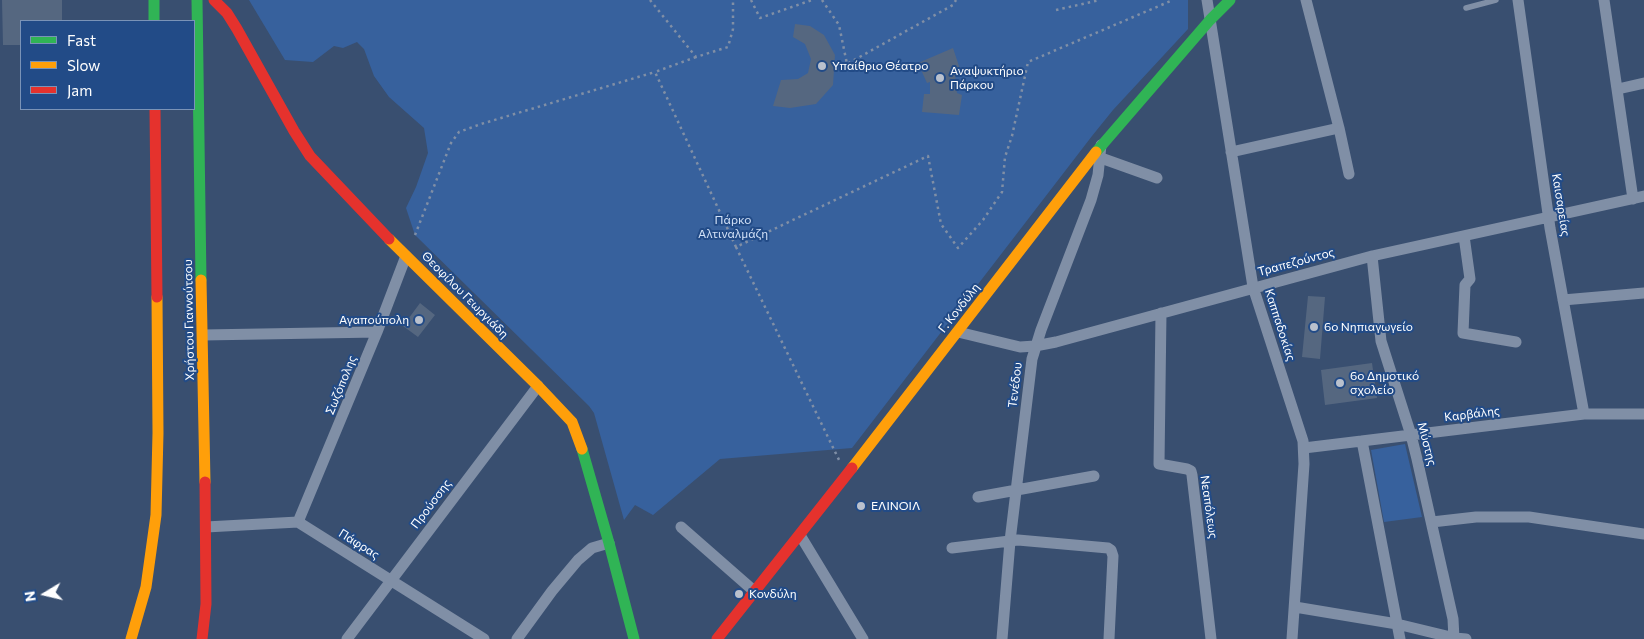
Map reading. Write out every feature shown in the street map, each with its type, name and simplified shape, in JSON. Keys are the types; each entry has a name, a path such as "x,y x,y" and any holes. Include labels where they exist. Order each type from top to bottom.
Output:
{"street":[{"path":"154,0 154,20"},
{"name":"Χρήστου Γιαννούτσου","path":"197,0 206,527 206,604 202,639"},
{"name":"Θεοφίλου Γεωργιάδη","path":"214,0 227,13 237,29 310,156 406,256 570,418 609,543 634,639"},
{"name":"Καππαδοκίας","path":"1207,0 1253,288 1299,427 1304,448 1292,639"},
{"name":"Γ. Κονδύλη","path":"716,639 800,535 1101,145 1210,20 1230,0"},
{"path":"1306,0 1349,174"},
{"name":"Καισαρείας","path":"1518,0 1548,217 1584,414"},
{"path":"1604,0 1618,89 1639,197"},
{"path":"1618,89 1644,83"},
{"path":"131,639 146,587 156,515 158,433 155,110"},
{"path":"1231,152 1339,128"},
{"name":"Τενέδου","path":"1002,639 1015,491 1032,359 1035,346 1091,200 1098,175 1101,145"},
{"path":"1101,158 1157,178"},
{"name":"Τραπεζούντος","path":"958,332 1020,347 1056,342 1372,256 1639,197"},
{"path":"1464,236 1470,279 1465,285 1463,333 1516,342"},
{"name":"Σωζόπολης","path":"298,522 377,332 406,256"},
{"name":"Μύστης","path":"1372,256 1381,341 1411,435 1457,639"},
{"path":"1563,300 1644,293"},
{"name":"Νεαπόλεως","path":"1161,313 1159,464 1191,471 1211,639"},
{"path":"203,335 377,332"},
{"name":"Προύσσης","path":"347,639 538,386"},
{"name":"Καρβάλης","path":"1304,448 1584,414 1644,414"},
{"path":"1362,441 1400,639"},
{"path":"978,497 1094,476"},
{"path":"1432,522 1476,517 1529,516 1644,534"},
{"path":"206,527 298,522"},
{"name":"Πάφρας","path":"298,522 484,639"},
{"path":"681,527 754,591"},
{"path":"800,535 863,639"},
{"path":"952,548 1010,540 1111,550 1113,556 1109,639"},
{"path":"517,639 552,591 578,560 592,548 609,543"},
{"path":"1295,607 1397,624 1457,639"}],"lane":[{"path":"1466,8 1496,0"}],"path":[{"path":"650,0 696,58"},
{"path":"415,235 452,143 459,132 655,72 728,47 733,29 733,0"},
{"path":"751,0 760,18 812,0"},
{"path":"822,0 839,25 847,64 953,5 956,0"},
{"path":"1056,10 1100,0"},
{"path":"736,248 928,156 941,224 958,248 982,220 1002,192 1005,157 1012,136 1028,62 1173,0"},
{"path":"655,72 736,248 846,475"}],"green space":[{"name":"Πάρκο Αλτιναλμάζη","path":"249,0 1188,0 1188,29 1113,110 1092,136 852,448 720,459 653,515 635,505 624,520 594,413 589,406 415,235 406,208 428,153 424,128 389,97 374,76 364,49 357,42 343,48 334,46 313,62 285,60"},
{"path":"1405,444 1422,517 1384,522 1371,450"}],"building":[{"path":"2,0 62,0 62,20 20,20 20,45 3,45"},
{"name":"Υπαίθριο Θέατρο","path":"795,24 810,26 824,35 835,55 833,85 816,104 790,108 773,106 781,80 798,79 808,73 811,59 805,44 793,37"},
{"name":"Αναψυκτήριο Πάρκου","path":"953,48 960,69 955,73 957,93 962,95 959,115 922,112 924,94 930,94 930,82 927,83 918,63"},
{"name":"6ο Νηπιαγωγείο","path":"1308,296 1325,297 1320,359 1302,357"},
{"name":"Αγαπούπολη","path":"420,303 435,315 418,337 403,326"},
{"path":"1372,363 1377,398 1325,405 1321,370"}],"traffic: fast":[{"path":"154,0 154,20"},
{"path":"197,0 201,280"},
{"path":"1096,152 1210,20 1230,0"},
{"path":"582,449 634,639"}],"traffic: slow":[{"path":"852,468 1096,152"},
{"path":"389,239 572,422 582,449"},
{"path":"201,280 205,482"},
{"path":"131,639 146,587 156,515 158,433 157,297"}],"traffic: jam":[{"path":"214,0 227,13 237,29 310,156 389,239"},
{"path":"155,110 157,297"},
{"path":"717,639 852,468"},
{"path":"202,639 206,604 205,482"}],"place":[{"name":"Υπαίθριο Θέατρο","path":"822,66"},
{"name":"Αναψυκτήριο Πάρκου","path":"940,78"},
{"name":"Αγαπούπολη","path":"419,320"},
{"name":"6ο Νηπιαγωγείο","path":"1314,327"},
{"name":"6ο Δημοτικό σχολείο","path":"1340,383"},
{"name":"ΕΛΙΝΟΙΛ","path":"861,506"},
{"name":"Κονδύλη","path":"739,594"}]}
